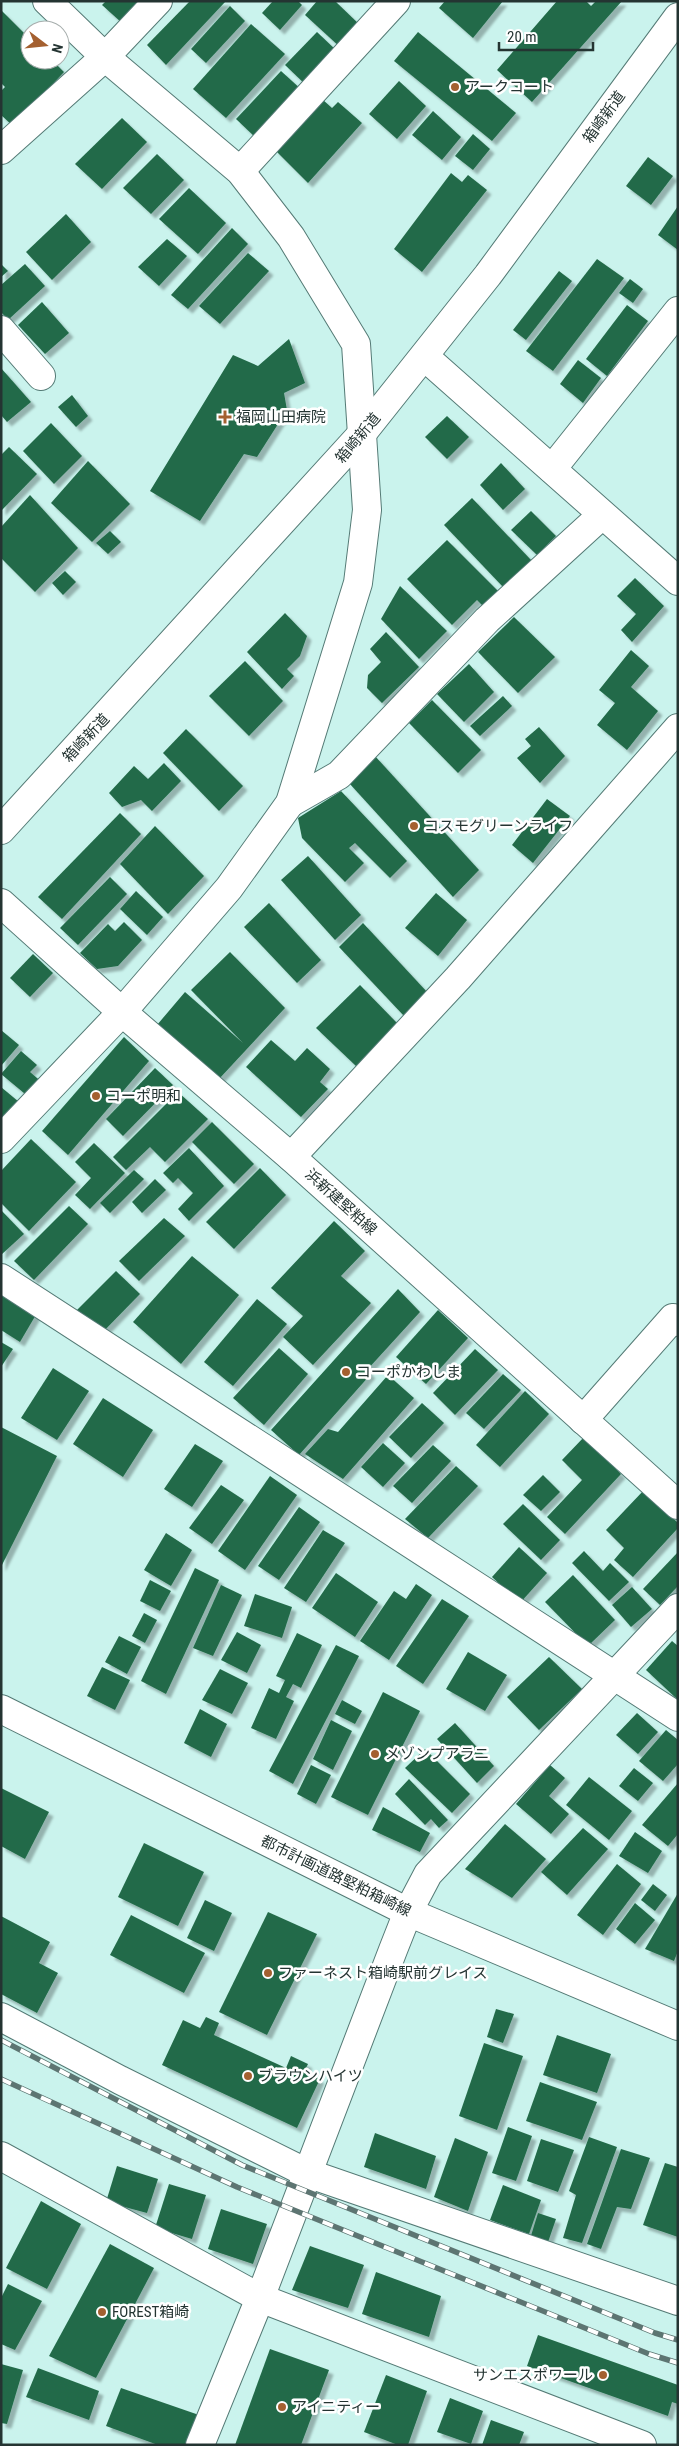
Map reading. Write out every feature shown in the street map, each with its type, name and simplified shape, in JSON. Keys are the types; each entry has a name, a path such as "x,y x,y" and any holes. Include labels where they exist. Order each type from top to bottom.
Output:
{"street":[{"path":"1,1138 122,1012 229,888 290,803 358,583 367,510 360,436 356,344 291,237 240,172 105,57 47,1"},
{"path":"1,150 105,57 158,1"},
{"path":"240,172 396,1"},
{"name":"箱崎新道","path":"1,830 360,436 425,357 488,275 678,17"},
{"path":"552,469 678,311"},
{"path":"1,330 41,376"},
{"path":"425,357 678,581"},
{"path":"290,803 339,775 488,620 602,515"},
{"path":"291,1157 458,978 678,728"},
{"name":"浜新建堅粕線","path":"1,903 122,1012 291,1157 678,1505"},
{"path":"1,1278 678,1717"},
{"path":"584,1420 673,1318 678,1322"},
{"path":"200,2445 260,2298 408,1912 428,1874 678,1608"},
{"name":"都市計画道路堅粕箱崎線","path":"1,1709 408,1912 678,2026"},
{"path":"1,2017 120,2080 307,2173 678,2302"},
{"path":"1,2156 260,2298 642,2445"}],"building":[{"path":"106,1 144,1 122,23 102,5"},
{"path":"190,1 226,1 166,65 147,45"},
{"path":"273,1 298,1 302,5 280,30 262,13"},
{"path":"317,1 335,1 361,26 341,48 305,15"},
{"path":"445,1 503,1 473,38 439,8"},
{"path":"557,1 586,1 591,6 596,1 622,1 532,102 497,70"},
{"path":"230,6 245,21 206,63 191,49"},
{"path":"1,10 20,29 20,70 62,70 64,72 13,126 1,115 1,91 5,87 1,83"},
{"path":"251,24 285,54 226,118 193,89"},
{"path":"317,32 338,52 307,86 285,65"},
{"name":"アークコート","path":"418,32 516,113 492,141 394,61"},
{"path":"281,71 303,91 257,139 236,119"},
{"path":"399,81 426,106 397,139 369,114"},
{"path":"322,99 332,108 338,102 362,123 308,183 274,149"},
{"path":"433,111 461,137 442,160 412,135"},
{"path":"122,118 147,142 102,189 75,164"},
{"path":"473,134 490,149 473,170 455,156"},
{"path":"157,154 184,180 151,214 123,188"},
{"path":"648,157 673,176 651,205 626,186"},
{"path":"451,173 462,182 468,175 487,190 422,272 394,249"},
{"path":"189,188 226,223 198,254 159,219"},
{"path":"678,206 678,250 658,235"},
{"path":"66,214 91,242 52,280 26,252"},
{"path":"232,228 248,244 188,309 171,295"},
{"path":"167,239 187,256 159,286 138,267"},
{"path":"248,253 269,271 220,324 199,306"},
{"path":"597,259 624,278 553,371 526,351"},
{"path":"1,264 8,271 1,277"},
{"path":"25,264 45,286 8,320 1,312 1,285"},
{"path":"559,271 572,281 526,340 513,330"},
{"path":"630,279 643,289 633,303 619,293"},
{"path":"42,302 69,333 45,354 18,325"},
{"path":"627,305 648,321 607,376 586,359"},
{"name":"福岡山田病院","path":"289,339 305,383 284,393 287,410 257,457 244,454 200,521 150,491 233,355 258,366"},
{"path":"578,360 601,378 583,403 560,384"},
{"path":"1,368 31,402 7,422 1,415"},
{"path":"72,395 88,416 76,427 58,407"},
{"path":"447,416 469,437 447,459 425,437"},
{"path":"51,423 82,456 54,484 23,451"},
{"path":"9,447 37,474 1,511 1,455"},
{"path":"88,461 130,504 92,542 51,503"},
{"path":"501,463 525,489 503,510 480,485"},
{"path":"30,495 78,548 35,592 1,558 1,527"},
{"path":"472,498 532,561 504,588 444,525"},
{"path":"531,511 556,536 537,555 511,530"},
{"path":"110,531 121,542 108,554 96,543"},
{"path":"447,540 499,592 484,607 477,600 452,625 407,579"},
{"path":"65,571 76,582 63,595 52,583"},
{"path":"635,578 664,606 632,642 621,630 636,614 617,596"},
{"path":"400,586 447,631 419,659 381,619"},
{"path":"285,613 307,636 300,656 287,669 294,676 282,689 247,652"},
{"path":"514,617 555,657 518,693 478,652"},
{"path":"386,632 419,667 382,703 367,688 368,675 381,662 370,649"},
{"path":"631,650 649,666 631,687 658,711 627,750 597,725 615,703 599,690"},
{"path":"245,661 283,701 249,736 209,696"},
{"path":"469,664 494,692 464,722 437,694"},
{"path":"503,696 512,706 480,736 470,726"},
{"path":"432,700 481,750 458,773 409,723"},
{"path":"539,727 565,756 540,783 517,758 531,746 525,739"},
{"path":"186,729 243,786 219,811 163,753"},
{"name":"コスモグリーンライフ","path":"375,756 479,870 453,897 349,783"},
{"path":"164,763 181,781 152,811 141,800 122,807 109,793 134,766 148,779"},
{"path":"341,791 407,861 390,878 355,843 349,848 364,863 345,882 302,838 298,818"},
{"path":"547,799 570,816 533,863 512,845"},
{"path":"120,813 141,834 62,919 38,897"},
{"path":"155,826 204,876 168,914 120,864"},
{"path":"308,856 361,915 335,940 281,880"},
{"path":"110,877 127,894 78,945 60,928"},
{"path":"136,891 163,917 147,935 120,909"},
{"path":"436,893 467,920 438,956 405,928"},
{"path":"269,903 321,960 297,983 244,927"},
{"path":"124,922 142,940 118,966 97,969 80,953 108,924 115,931"},
{"path":"363,923 428,993 404,1016 339,947"},
{"path":"230,952 285,1008 219,1079 157,1025 185,992 243,1043 191,990"},
{"path":"33,954 53,973 30,997 10,978"},
{"path":"360,985 397,1023 356,1066 316,1028"},
{"path":"1,1030 19,1045 1,1066"},
{"name":"コーポ明和","path":"124,1037 149,1061 68,1155 42,1131"},
{"path":"271,1040 295,1061 307,1048 330,1069 320,1082 328,1089 301,1117 246,1067"},
{"path":"21,1051 37,1065 30,1072 44,1084 30,1098 1,1074"},
{"path":"155,1068 173,1085 123,1136 106,1119"},
{"path":"1,1087 19,1102 4,1120 1,1118"},
{"path":"178,1092 208,1119 165,1162 150,1147 126,1170 113,1157"},
{"path":"212,1122 254,1164 234,1184 192,1142"},
{"path":"31,1139 76,1182 29,1231 1,1203 1,1171"},
{"path":"94,1143 125,1173 90,1209 75,1195 91,1178 75,1162"},
{"path":"189,1148 224,1186 189,1221 178,1209 193,1193 178,1178 173,1183 163,1173"},
{"path":"260,1168 286,1195 234,1249 206,1222"},
{"path":"134,1170 144,1179 110,1213 100,1203"},
{"path":"155,1179 166,1190 142,1213 132,1202"},
{"path":"69,1206 88,1224 34,1280 14,1261"},
{"path":"1,1210 24,1234 1,1255"},
{"path":"164,1218 185,1236 139,1281 119,1261"},
{"path":"334,1221 365,1251 341,1276 371,1303 313,1365 283,1337 303,1316 271,1288"},
{"path":"192,1256 239,1295 181,1364 133,1322"},
{"path":"116,1271 140,1294 100,1335 75,1312"},
{"name":"コーポかわしま","path":"398,1289 420,1312 367,1370 371,1374 299,1455 271,1430"},
{"path":"1,1291 37,1313 20,1342 1,1330"},
{"path":"257,1299 287,1324 233,1386 204,1362"},
{"path":"438,1310 468,1338 426,1384 396,1357"},
{"path":"1,1342 13,1349 1,1367"},
{"path":"279,1348 308,1374 264,1425 233,1398"},
{"path":"475,1349 498,1370 455,1415 433,1393"},
{"path":"53,1368 89,1391 57,1440 21,1418"},
{"path":"503,1374 521,1390 484,1429 466,1413"},
{"path":"388,1375 414,1398 343,1479 305,1454 328,1429 338,1432"},
{"path":"525,1391 549,1414 500,1467 476,1445"},
{"path":"103,1398 153,1430 123,1477 73,1444"},
{"path":"422,1403 444,1423 411,1458 389,1437"},
{"path":"1,1427 57,1456 1,1567"},
{"path":"584,1437 621,1474 565,1534 547,1517 582,1480 562,1460"},
{"path":"383,1443 405,1463 383,1487 361,1467"},
{"path":"195,1444 223,1461 192,1507 164,1489"},
{"path":"433,1445 451,1461 412,1503 393,1486"},
{"path":"456,1466 478,1486 428,1538 405,1519"},
{"path":"543,1475 560,1492 541,1511 523,1495"},
{"path":"270,1476 297,1495 245,1570 218,1551"},
{"path":"221,1485 244,1500 212,1544 189,1528"},
{"path":"644,1490 678,1523 678,1528 633,1577 614,1560 624,1548 606,1530"},
{"path":"523,1504 560,1540 541,1560 503,1524"},
{"path":"299,1507 320,1522 279,1580 258,1566"},
{"path":"323,1530 345,1543 306,1602 284,1588"},
{"path":"166,1533 192,1550 171,1586 144,1570"},
{"path":"519,1547 547,1573 520,1603 492,1577"},
{"path":"584,1551 603,1571 610,1563 629,1582 609,1601 572,1563"},
{"path":"678,1552 678,1586 660,1605 643,1589"},
{"path":"195,1568 219,1580 166,1694 141,1681"},
{"path":"336,1573 378,1602 355,1637 312,1608"},
{"path":"573,1575 615,1620 588,1646 545,1602"},
{"path":"150,1580 171,1591 160,1611 140,1601"},
{"path":"416,1584 432,1595 389,1660 360,1641 394,1591 406,1599"},
{"path":"221,1585 242,1595 213,1656 193,1648"},
{"path":"632,1587 652,1609 631,1627 612,1605"},
{"path":"255,1594 292,1607 282,1638 244,1626"},
{"path":"442,1599 469,1616 423,1684 396,1666"},
{"path":"144,1613 157,1620 145,1643 132,1636"},
{"path":"237,1632 261,1645 247,1673 221,1660"},
{"path":"297,1633 322,1645 301,1688 293,1684 286,1697 294,1701 276,1739 251,1728 269,1688 279,1693 285,1680 276,1676"},
{"path":"119,1636 141,1647 127,1674 105,1662"},
{"path":"672,1641 678,1646 678,1700 646,1670"},
{"path":"336,1645 359,1656 293,1784 269,1771"},
{"path":"468,1652 507,1675 485,1711 446,1689"},
{"path":"549,1657 582,1689 539,1730 507,1697"},
{"path":"102,1667 130,1680 115,1710 87,1696"},
{"path":"220,1669 248,1683 232,1714 202,1700"},
{"name":"メゾンプアラニ","path":"383,1692 420,1711 368,1815 331,1797"},
{"path":"342,1700 362,1711 355,1724 335,1714"},
{"path":"200,1709 227,1724 211,1757 184,1743"},
{"path":"637,1713 658,1732 638,1754 616,1735"},
{"path":"331,1720 352,1731 333,1770 313,1759"},
{"path":"455,1723 494,1766 477,1783 437,1739"},
{"path":"666,1730 678,1740 678,1764 663,1781 639,1761"},
{"path":"425,1749 470,1794 452,1813 405,1768"},
{"path":"311,1765 331,1775 316,1804 297,1794"},
{"path":"550,1765 565,1778 549,1796 569,1814 551,1834 516,1804"},
{"path":"634,1768 653,1783 638,1801 619,1786"},
{"path":"589,1777 632,1811 609,1840 566,1805"},
{"path":"409,1779 448,1820 439,1828 431,1819 425,1825 395,1794"},
{"path":"678,1783 678,1834 668,1846 642,1825"},
{"path":"1,1788 49,1812 25,1859 1,1846"},
{"path":"383,1807 430,1833 420,1852 372,1830"},
{"path":"505,1824 546,1859 512,1898 465,1869"},
{"path":"583,1828 608,1849 567,1895 541,1872"},
{"path":"635,1832 662,1851 648,1873 619,1856"},
{"path":"144,1843 204,1872 178,1926 118,1897"},
{"path":"617,1864 641,1884 603,1935 577,1915"},
{"path":"653,1884 667,1895 655,1911 641,1900"},
{"path":"678,1893 678,1951 674,1961 645,1949"},
{"path":"205,1900 232,1913 214,1951 187,1938"},
{"path":"635,1903 655,1920 635,1944 616,1929"},
{"name":"ファーネスト箱崎駅前グレイス","path":"268,1912 317,1934 267,2035 219,2012"},
{"path":"131,1915 205,1953 184,1993 110,1955"},
{"path":"1,1916 50,1942 39,1963 58,1973 37,2013 1,1994"},
{"path":"496,2009 514,2014 503,2043 487,2037"},
{"name":"ブラウンハイツ","path":"206,2017 219,2023 214,2035 286,2068 291,2056 308,2064 304,2072 320,2079 297,2128 162,2065 183,2020 200,2028"},
{"path":"557,2035 611,2054 597,2093 543,2075"},
{"path":"484,2043 523,2056 497,2130 459,2116"},
{"path":"540,2082 597,2102 582,2140 526,2121"},
{"path":"508,2127 532,2136 516,2181 492,2173"},
{"path":"375,2133 436,2156 426,2189 364,2167"},
{"path":"589,2137 617,2147 582,2243 563,2238 576,2195 569,2191"},
{"path":"455,2138 488,2152 468,2211 434,2197"},
{"path":"541,2139 574,2150 558,2192 527,2181"},
{"path":"621,2149 650,2158 631,2209 617,2207 601,2249 587,2244"},
{"path":"665,2163 678,2167 678,2237 643,2225"},
{"path":"117,2166 158,2179 147,2213 106,2202"},
{"path":"169,2184 206,2195 192,2239 155,2228"},
{"path":"503,2185 541,2200 529,2234 490,2220"},
{"path":"41,2201 81,2224 47,2289 6,2268"},
{"path":"221,2209 267,2224 253,2264 208,2249"},
{"path":"538,2213 556,2219 546,2248 529,2242"},
{"name":"FOREST箱崎","path":"110,2244 154,2268 96,2378 49,2356"},
{"path":"310,2246 364,2265 348,2308 292,2290"},
{"path":"376,2272 441,2296 429,2337 362,2314"},
{"path":"8,2284 42,2301 15,2350 1,2344 1,2298"},
{"name":"サンエスポワール","path":"538,2335 678,2385 678,2404 672,2402 668,2416 527,2366"},
{"name":"アイニティー","path":"270,2349 329,2370 301,2445 235,2445"},
{"path":"1,2364 23,2370 7,2424 1,2423"},
{"path":"38,2368 99,2391 89,2420 26,2397"},
{"path":"386,2375 427,2391 408,2445 398,2445 364,2432"},
{"path":"121,2388 199,2415 187,2445 158,2445 106,2426"},
{"path":"450,2398 483,2411 471,2444 437,2432"},
{"path":"491,2420 524,2432 519,2445 482,2445"}],"railway":[{"path":"1,2040 242,2165 655,2333 678,2340"},
{"path":"1,2079 237,2187 649,2354 678,2363"}],"place":[{"name":"アークコート","path":"455,87"},
{"name":"福岡山田病院","path":"225,417"},
{"name":"コスモグリーンライフ","path":"414,826"},
{"name":"コーポ明和","path":"96,1096"},
{"name":"コーポかわしま","path":"346,1372"},
{"name":"メゾンプアラニ","path":"375,1754"},
{"name":"ファーネスト箱崎駅前グレイス","path":"268,1973"},
{"name":"ブラウンハイツ","path":"248,2076"},
{"name":"FOREST箱崎","path":"102,2312"},
{"name":"サンエスポワール","path":"603,2375"},
{"name":"アイニティー","path":"282,2407"}]}
